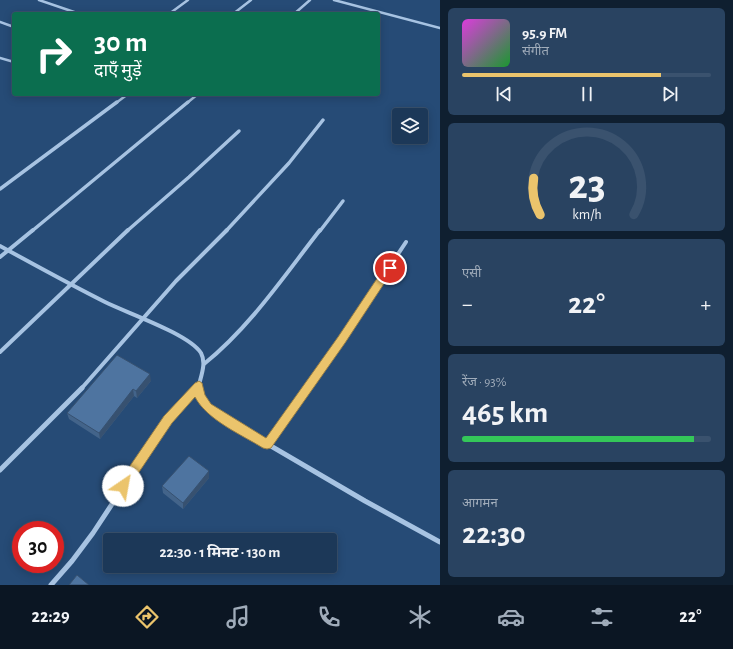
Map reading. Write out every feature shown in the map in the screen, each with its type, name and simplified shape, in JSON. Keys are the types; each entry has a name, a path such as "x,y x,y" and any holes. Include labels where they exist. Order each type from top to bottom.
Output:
{"street":[{"path":"39,0 74,12"},
{"path":"172,12 188,0"},
{"path":"236,12 251,0"},
{"path":"296,12 310,0"},
{"path":"334,0 379,12"},
{"path":"380,12 440,28"},
{"path":"0,22 12,26"},
{"path":"0,58 12,61"},
{"path":"0,189 125,96"},
{"path":"0,257 196,96"},
{"path":"0,470 63,408 141,319 274,181 307,144 324,120"},
{"path":"0,352 125,232 189,177 239,131"},
{"path":"204,364 224,348 240,332 343,201"},
{"path":"267,444 345,334 406,242"},
{"path":"0,246 71,285 186,340 202,354 204,364 199,386 200,396 208,407 223,418 267,444 365,501 440,542"},
{"path":"52,585 93,533 168,420 199,386"}],"building":[{"path":"117,355 150,374 136,391 133,389 99,433 67,413"},
{"path":"189,456 209,471 183,503 162,486"},
{"path":"77,575 89,585 69,585"}],"route":[{"path":"123,486 168,420 178,407 199,386 200,396 208,407 223,418 267,444 390,268"}]}
